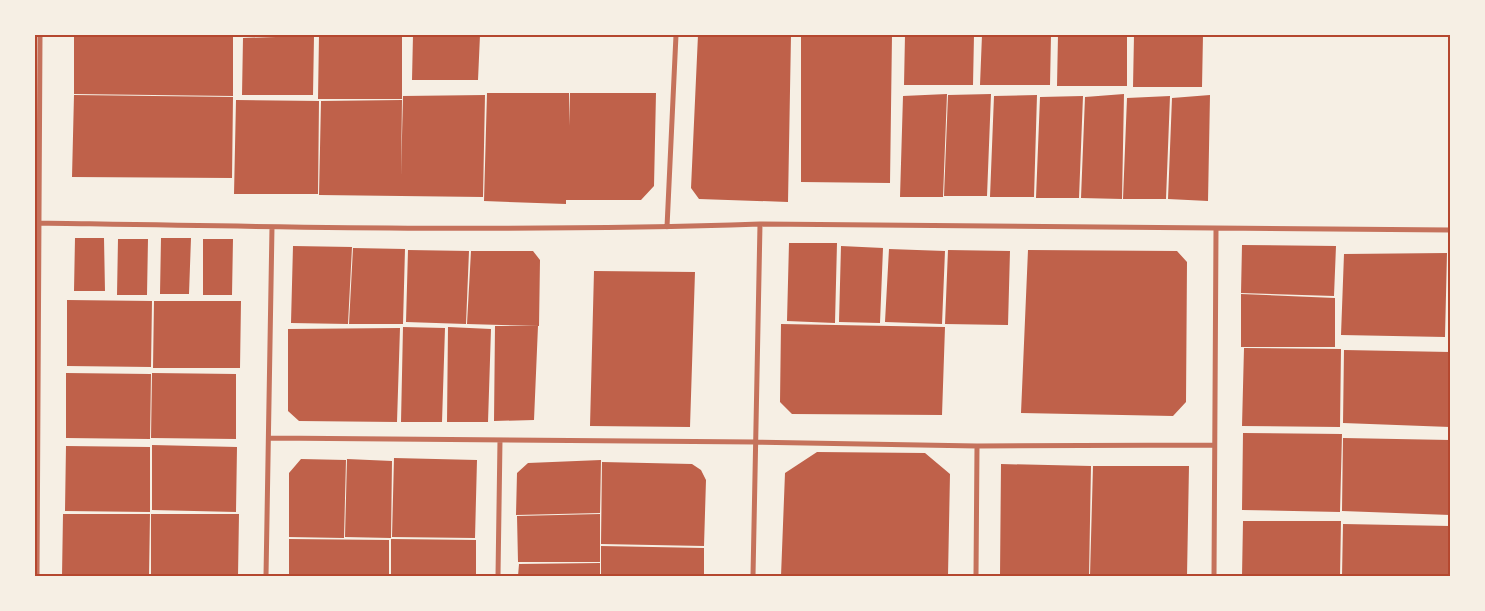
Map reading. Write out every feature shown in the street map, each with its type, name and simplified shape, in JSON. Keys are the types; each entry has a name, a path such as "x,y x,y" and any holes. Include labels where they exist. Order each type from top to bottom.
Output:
{"street":[{"path":"37,576 40,35"},
{"path":"667,227 676,35"},
{"path":"39,223 272,227 667,227 760,224 1450,230"},
{"path":"753,576 760,224"},
{"path":"266,576 272,227"},
{"path":"1214,576 1216,228"},
{"path":"269,438 976,446 1214,445"},
{"path":"498,576 500,440"},
{"path":"976,446 976,576"}],"building":[{"path":"74,35 233,35 233,96 74,94"},
{"path":"276,35 314,36 313,95 242,95 243,38 276,37"},
{"path":"319,35 402,35 402,99 318,99"},
{"path":"413,35 480,35 478,80 412,80"},
{"path":"698,35 791,35 788,202 699,199 691,188"},
{"path":"801,35 892,35 890,183 801,182"},
{"path":"905,35 974,35 973,85 904,85"},
{"path":"982,35 1051,35 1050,85 980,85"},
{"path":"1058,35 1127,35 1127,86 1057,86"},
{"path":"1134,35 1203,35 1202,87 1133,87"},
{"path":"487,93 569,93 569,126 570,93 656,93 654,186 641,200 566,200 566,204 484,201"},
{"path":"947,94 943,197 900,197 903,96"},
{"path":"991,94 987,196 944,196 948,95"},
{"path":"1124,94 1122,199 1081,198 1085,97"},
{"path":"74,95 233,97 232,178 72,177"},
{"path":"485,95 483,197 319,195 321,101 402,100 401,176 403,96"},
{"path":"1037,95 1034,197 990,197 994,96"},
{"path":"1210,95 1208,201 1168,199 1172,98"},
{"path":"1083,96 1079,198 1036,198 1040,97"},
{"path":"1170,96 1166,199 1123,199 1127,98"},
{"path":"236,100 319,101 318,194 234,194"},
{"path":"75,238 104,238 105,291 74,291"},
{"path":"161,238 191,238 189,294 160,294"},
{"path":"118,239 148,239 147,295 117,295"},
{"path":"203,239 233,239 232,295 203,295"},
{"path":"789,243 837,243 835,323 787,321"},
{"path":"1242,245 1336,246 1334,296 1241,293"},
{"path":"293,246 352,247 348,324 291,323"},
{"path":"841,246 883,248 880,323 839,322"},
{"path":"353,248 405,249 403,324 349,324"},
{"path":"889,249 945,251 942,324 885,322"},
{"path":"408,250 469,251 466,324 406,322"},
{"path":"948,250 1010,251 1008,325 945,324"},
{"path":"1028,250 1177,251 1187,262 1186,402 1173,416 1021,413"},
{"path":"471,251 533,251 540,260 539,326 467,324"},
{"path":"1447,253 1445,337 1341,335 1344,254"},
{"path":"594,271 695,272 690,427 590,426"},
{"path":"1241,294 1335,298 1335,347 1241,347"},
{"path":"67,300 152,301 151,367 67,366"},
{"path":"154,301 241,301 240,368 153,368"},
{"path":"781,324 945,327 942,415 792,414 780,402"},
{"path":"495,326 538,326 534,420 494,421"},
{"path":"403,327 445,328 442,422 401,422"},
{"path":"448,327 491,329 488,422 447,422"},
{"path":"400,328 397,422 299,421 288,411 288,329"},
{"path":"1244,348 1341,349 1340,427 1242,426"},
{"path":"1344,350 1450,352 1450,427 1343,423"},
{"path":"66,373 151,374 150,439 66,438"},
{"path":"152,373 236,374 236,439 151,438"},
{"path":"1243,433 1342,434 1340,512 1242,510"},
{"path":"1343,438 1450,440 1450,515 1342,511"},
{"path":"152,445 237,447 236,512 152,510"},
{"path":"66,446 150,447 150,512 65,511"},
{"path":"817,452 925,453 950,474 948,576 781,576 785,473"},
{"path":"394,458 477,460 475,538 392,537"},
{"path":"301,459 346,460 344,538 289,537 289,473"},
{"path":"347,459 392,461 391,538 345,537"},
{"path":"601,460 600,513 516,515 517,473 528,463"},
{"path":"602,462 692,464 701,470 706,480 704,546 601,544"},
{"path":"1001,464 1091,466 1089,576 1000,576"},
{"path":"1093,466 1189,466 1187,576 1090,576"},
{"path":"63,514 150,514 149,576 62,576"},
{"path":"151,514 239,514 238,576 151,576"},
{"path":"600,514 600,562 518,562 517,516"},
{"path":"1243,521 1341,521 1340,576 1242,576"},
{"path":"1343,524 1450,526 1450,576 1342,576"},
{"path":"289,539 389,540 389,576 289,576"},
{"path":"391,539 476,540 476,576 391,576"},
{"path":"601,546 704,548 704,576 601,576"},
{"path":"600,563 600,576 518,576 519,564"}]}
